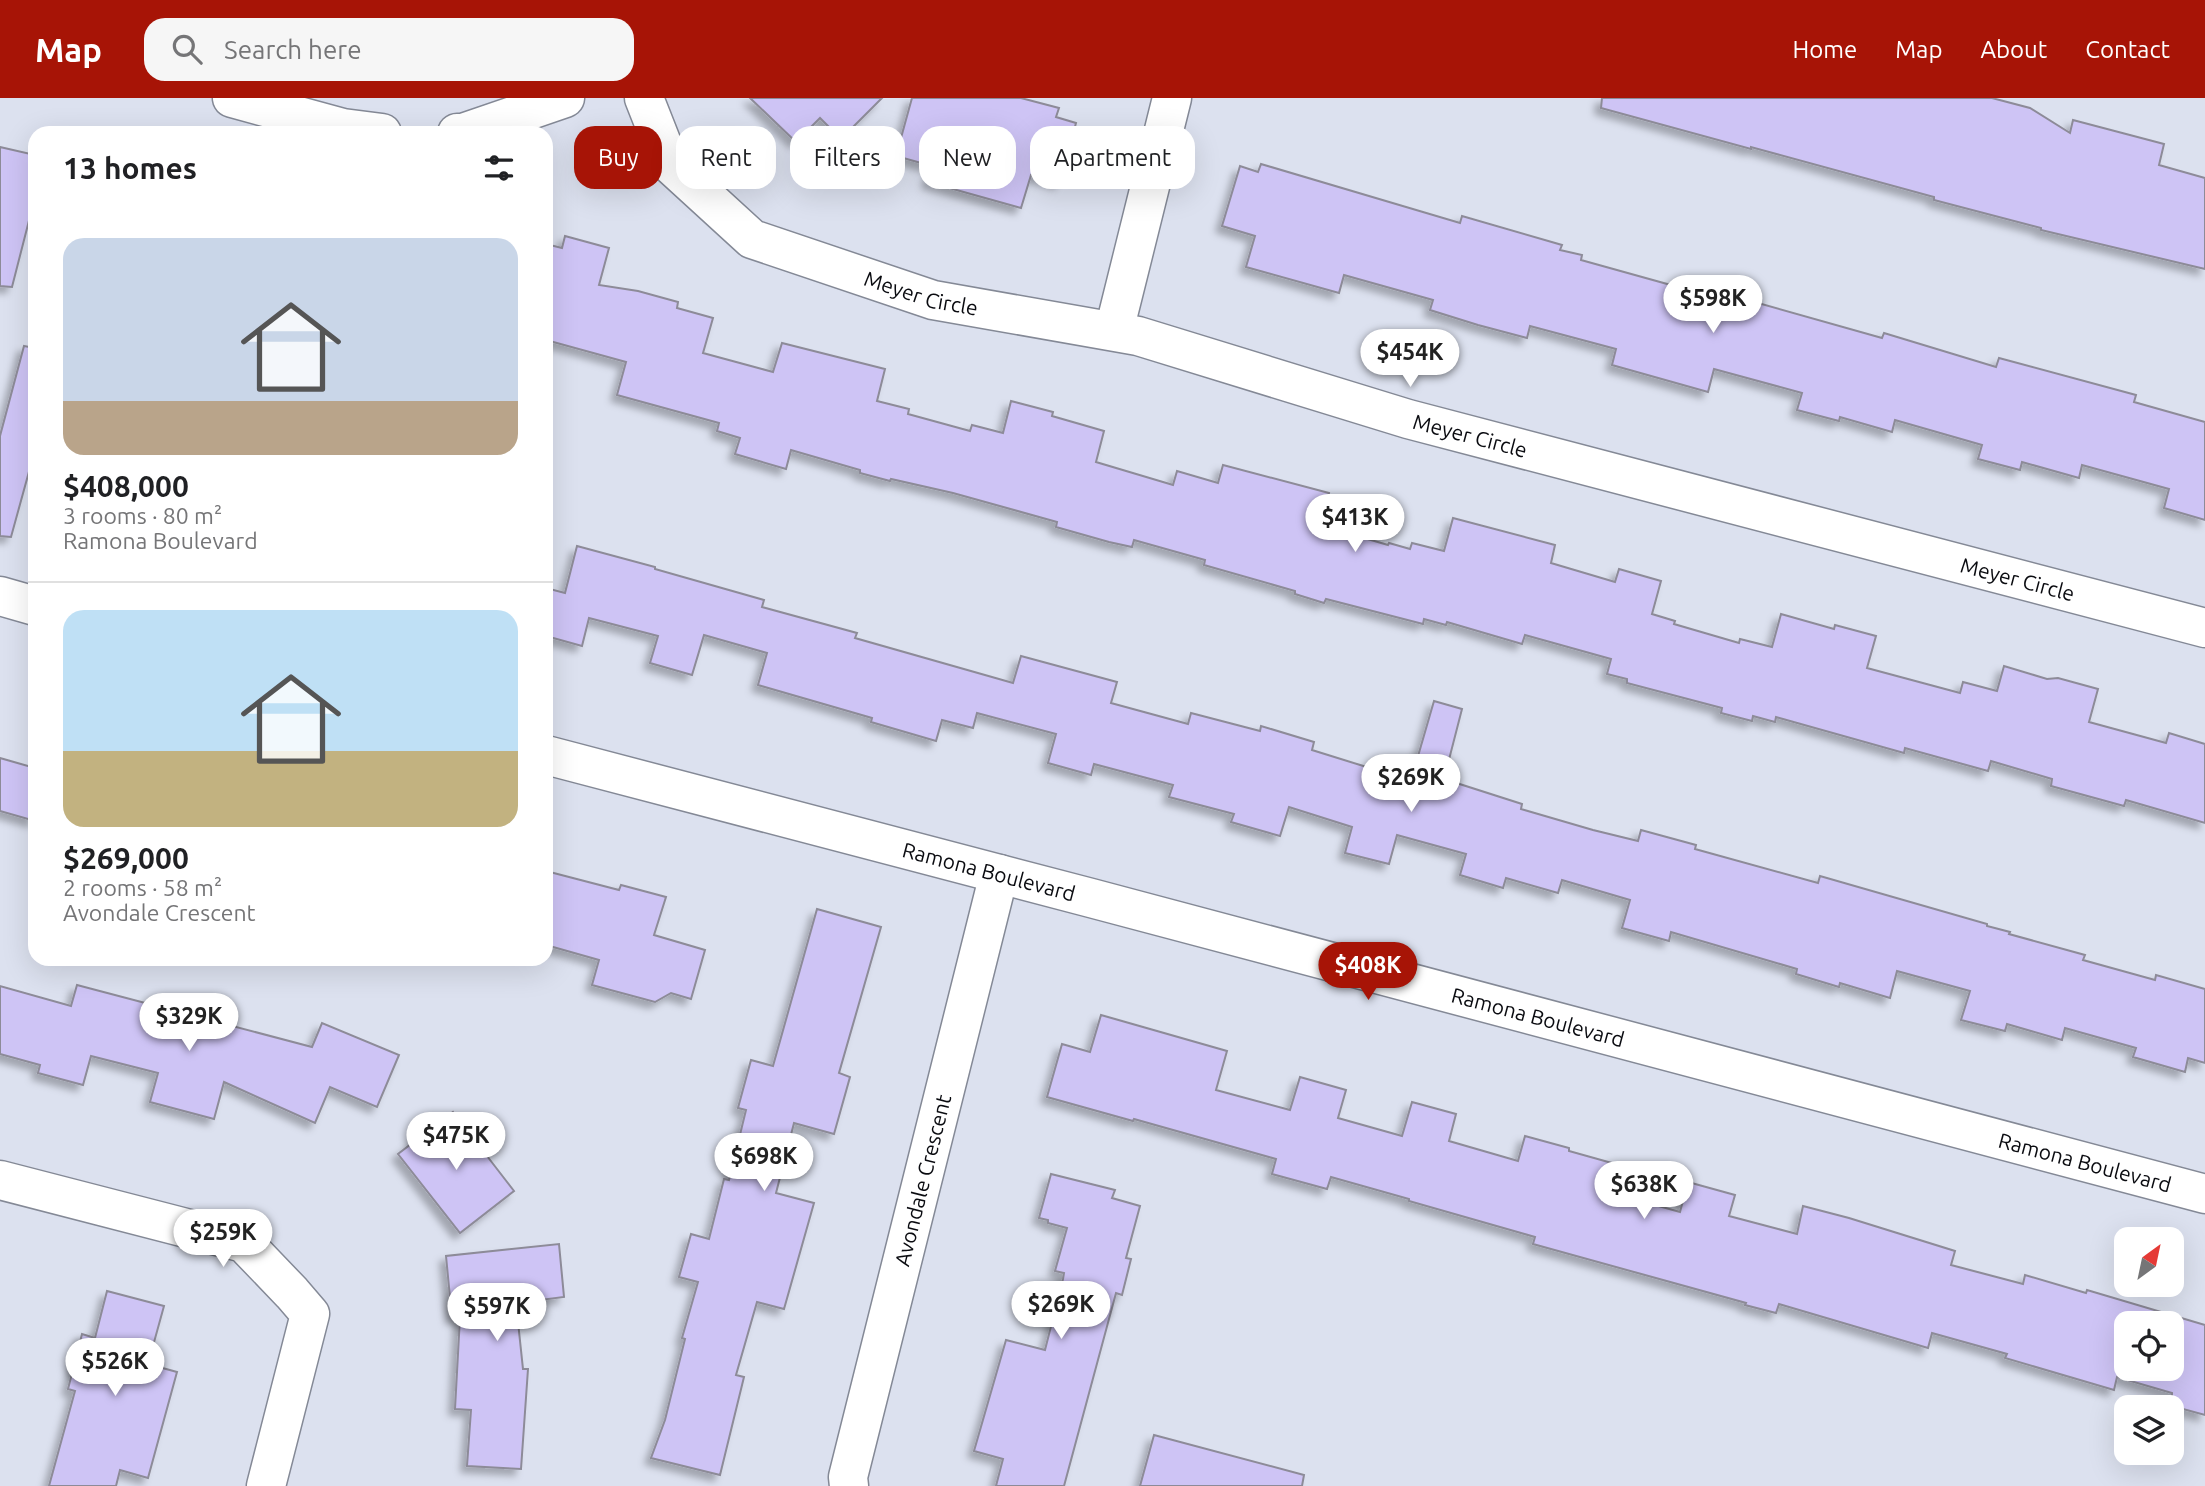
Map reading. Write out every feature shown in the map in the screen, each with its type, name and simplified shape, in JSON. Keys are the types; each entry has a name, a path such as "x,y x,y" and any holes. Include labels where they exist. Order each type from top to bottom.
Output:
{"street":[{"path":"232,98 336,126"},
{"path":"483,126 565,98"},
{"name":"Meyer Circle","path":"644,98 670,164 752,239 933,300 1138,336 1408,419 2205,628"},
{"path":"1114,331 1172,98"},
{"path":"0,596 28,604"},
{"name":"Ramona Boulevard","path":"553,757 2205,1194"},
{"name":"Avondale Crescent","path":"849,1486 848,1477 999,874"},
{"path":"0,1180 244,1244 292,1293 310,1314 266,1486"}],"building":[{"path":"750,98 882,98 854,126 828,126 820,118 812,126 790,126 790,136"},
{"path":"912,98 1021,98 1059,108 1056,117 1076,123 1075,126 1030,126 1030,178 1021,208 953,189 1016,189 1016,126 919,126 919,162 905,158 904,126"},
{"path":"1602,98 1992,98 2030,108 2070,133 2073,120 2164,144 2159,165 2205,178 2205,269 2041,230 1934,200 1934,197 1601,108"},
{"path":"0,147 28,153 28,224 12,287 0,286"},
{"path":"1261,164 1460,223 1462,216 1562,245 1560,250 1582,255 1581,260 1696,292 1697,290 1718,296 1719,292 1882,338 1884,333 1996,367 1999,358 2136,395 2134,402 2205,422 2205,520 2164,508 2169,489 2082,465 2079,478 2022,462 2020,470 1978,459 1982,445 1895,420 1892,432 1840,417 1839,421 1797,410 1802,393 1714,369 1708,392 1612,365 1616,349 1530,326 1527,338 1478,325 1430,310 1433,300 1344,275 1339,293 1246,267 1255,236 1222,226 1240,166 1258,172"},
{"path":"565,236 609,248 599,285 638,291 678,302 677,308 713,318 703,353 773,372 782,343 885,369 877,401 909,409 908,414 970,431 972,425 1003,433 1011,401 1053,412 1052,416 1104,431 1096,462 1173,485 1177,471 1218,483 1223,465 1329,493 1320,525 1388,545 1389,543 1410,549 1412,543 1444,551 1453,518 1555,545 1551,563 1615,582 1619,569 1661,581 1652,614 1675,621 1674,624 1739,643 1740,639 1772,647 1781,614 1834,629 1835,625 1876,636 1867,668 1960,693 1963,682 1997,691 2004,666 2047,679 2058,678 2098,689 2089,722 2166,743 2169,733 2205,744 2205,823 2126,800 2124,806 2051,786 2052,779 1991,761 1988,771 1905,748 1904,753 1776,717 1775,722 1753,716 1752,721 1721,713 1722,708 1627,683 1627,679 1607,674 1611,659 1525,635 1522,644 1447,622 1446,625 1424,619 1423,624 1326,599 1324,603 1295,594 1295,591 1204,565 1205,560 1134,540 1132,547 1109,542 1056,527 1057,522 953,493 860,473 860,470 791,450 786,469 735,454 740,438 717,431 719,423 617,395 626,362 553,342 553,246 562,248"},
{"path":"24,346 28,347 28,475 11,537 0,536 0,436"},
{"path":"577,546 764,600 762,607 857,633 855,638 1013,683 1021,656 1117,682 1111,703 1188,724 1191,713 1260,731 1261,726 1314,742 1312,750 1389,774 1391,764 1414,770 1434,701 1462,709 1444,779 1522,804 1521,809 1593,830 1638,841 1641,830 1696,845 1695,849 1818,883 1820,876 2085,955 2083,960 2155,980 2156,975 2205,989 2205,1063 2188,1058 2185,1072 2133,1057 2136,1048 2065,1028 2062,1040 2007,1024 2005,1031 1961,1020 1970,991 1897,971 1890,998 1840,983 1839,987 1796,974 1797,969 1671,932 1669,941 1622,928 1630,900 1562,880 1558,893 1506,878 1503,888 1460,875 1466,854 1397,835 1389,864 1345,853 1352,827 1289,807 1280,836 1231,822 1234,814 1169,797 1173,785 1094,764 1091,775 1048,763 1056,734 977,713 973,728 942,720 936,741 871,722 872,718 758,685 767,653 704,635 692,675 650,663 658,636 589,618 582,646 553,638 553,590 565,593"},
{"path":"0,758 28,766 28,819 0,811"},
{"path":"553,873 619,890 621,885 666,897 654,935 705,950 691,999 671,993 655,1002 592,985 599,960 553,947"},
{"path":"817,909 881,927 839,1073 850,1077 834,1134 794,1123 776,1193 814,1203 784,1309 757,1302 736,1375 744,1377 720,1475 651,1458 665,1420 685,1339 682,1338 698,1282 679,1277 691,1234 709,1239 724,1179 729,1180 746,1110 738,1108 751,1060 773,1066"},
{"path":"77,985 312,1047 322,1023 399,1055 377,1107 330,1087 315,1123 224,1082 214,1119 150,1102 158,1073 91,1056 83,1085 38,1073 40,1065 0,1054 0,986 71,1006"},
{"path":"1101,1015 1227,1051 1216,1090 1290,1110 1300,1077 1346,1090 1338,1118 1402,1136 1412,1102 1456,1114 1449,1141 1518,1161 1525,1136 1619,1165 1612,1193 1680,1212 1688,1182 1735,1195 1729,1216 1797,1234 1803,1206 1955,1251 1951,1265 2023,1284 2025,1275 2158,1311 2114,1311 2114,1390 2005,1358 2007,1354 1932,1333 1928,1348 1779,1304 1776,1313 1533,1244 1535,1237 1331,1177 1327,1189 1272,1174 1276,1159 1047,1097 1062,1044 1090,1052"},
{"path":"453,1112 514,1191 460,1233 398,1154"},
{"path":"1051,1174 1115,1190 1112,1198 1140,1206 1126,1258 1131,1259 1122,1295 1116,1293 1064,1486 996,1486 1003,1459 974,1451 1006,1340 1045,1350 1063,1279 1064,1273 1055,1271 1067,1228 1039,1218"},
{"path":"559,1244 564,1297 516,1303 523,1369 528,1369 521,1469 467,1466 471,1410 455,1409 460,1317 452,1318 446,1256"},
{"path":"107,1291 164,1306 148,1364 177,1372 148,1478 120,1470 116,1486 49,1486 75,1391 68,1389 82,1334 95,1338"},
{"path":"2184,1319 2205,1325 2205,1415 2184,1409 2184,1395 2131,1381 2184,1381"},
{"path":"1154,1435 1304,1475 1302,1486 1140,1486"}]}
